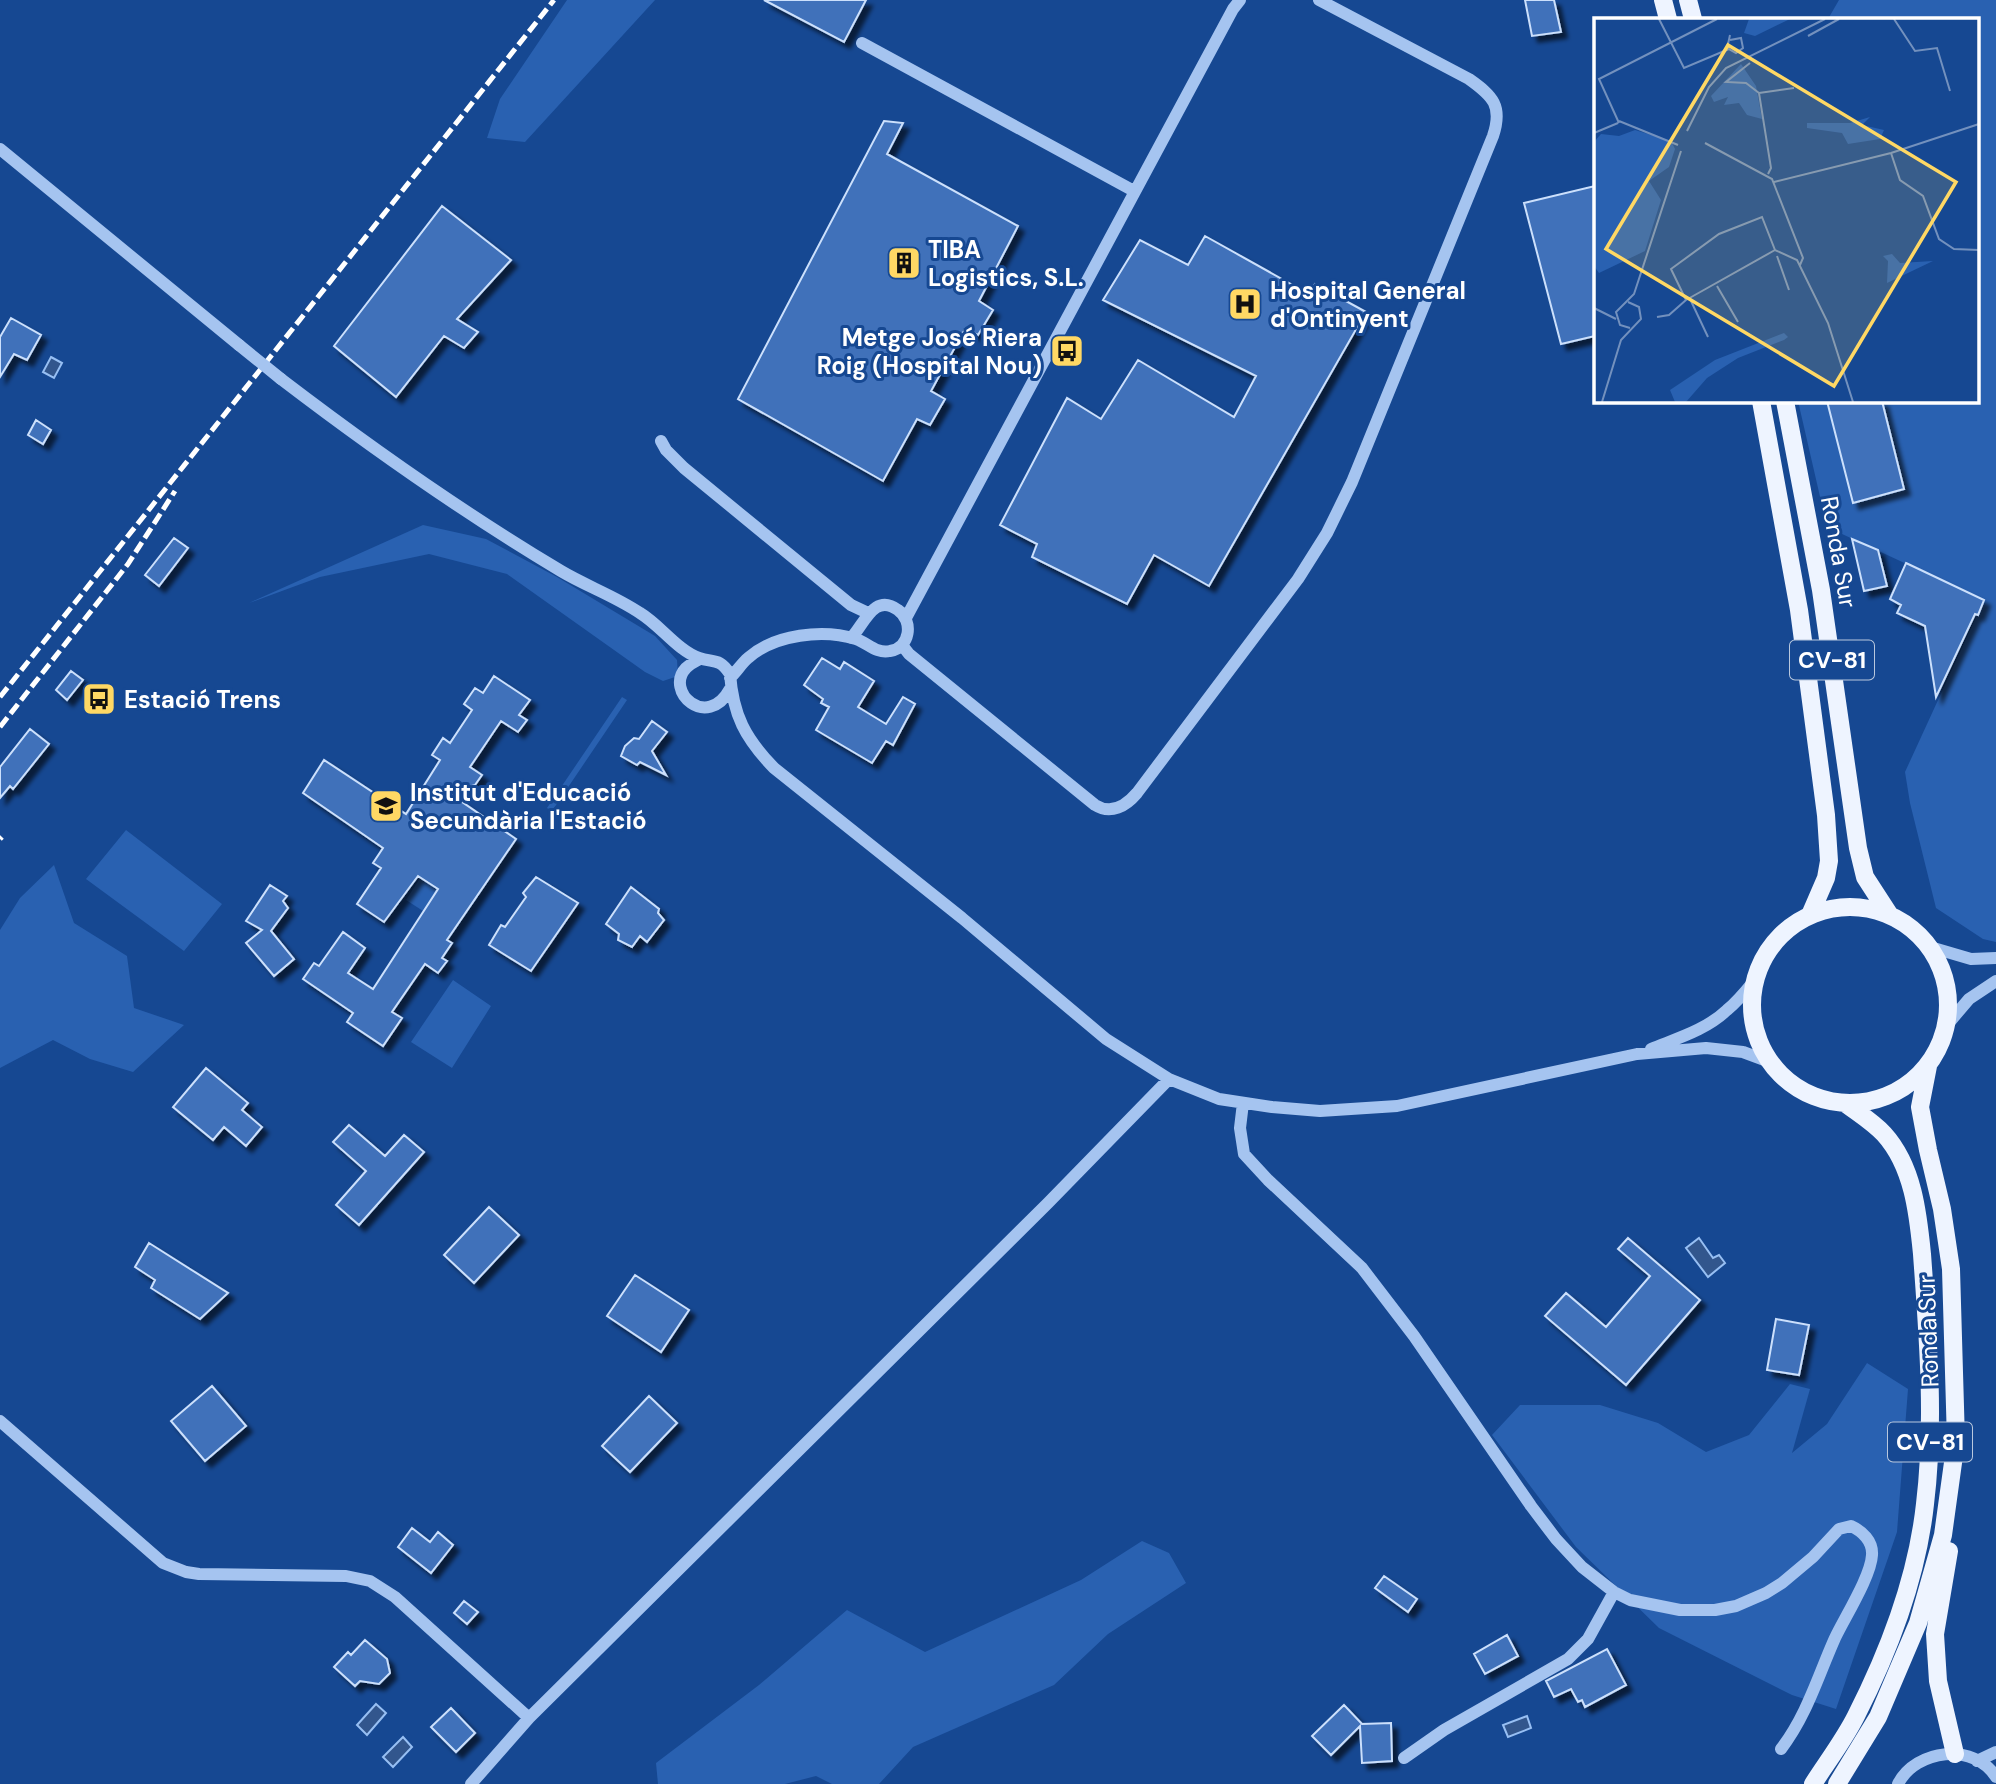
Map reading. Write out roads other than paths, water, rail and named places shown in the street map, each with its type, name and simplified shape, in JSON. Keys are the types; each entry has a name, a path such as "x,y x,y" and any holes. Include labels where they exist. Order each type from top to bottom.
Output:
{"main road":[{"path":"1664,0 1668,18"},
{"path":"1688,0 1693,18"},
{"name":"Ronda Sur","path":"1762,402 1799,610 1826,815 1829,861 1826,878 1810,915"},
{"name":"Ronda Sur","path":"1785,402 1825,615 1858,848 1866,877 1889,914"},
{"name":"CV-81","path":"1836,907 1863,907 1889,914 1912,928 1930,947 1941,965 1947,984 1949,1005 1947,1026 1940,1047 1928,1066 1905,1087 1876,1100 1845,1103 1823,1100 1784,1079 1770,1062 1757,1037 1751,1009 1754,981 1762,960 1774,941 1791,926 1810,915 1836,907"},
{"name":"Ronda Sur","path":"1838,1784 1878,1717 1918,1623 1943,1535 1956,1441 1951,1269 1942,1209 1927,1150 1920,1107 1928,1066"},
{"name":"Ronda Sur","path":"1812,1784 1854,1719 1900,1613 1925,1506 1930,1434 1922,1254 1910,1183 1900,1158 1883,1132 1845,1103"},
{"path":"1955,1754 1938,1681 1935,1634 1950,1543 1956,1441"}],"street":[{"path":"902,645 909,654 1095,805 1101,809 1114,810 1126,804 1142,788 1298,579 1327,533 1352,482 1488,149 1498,117 1490,96 1469,79 1319,0"},
{"path":"906,618 1236,3"},
{"path":"862,44 1134,191"},
{"path":"0,149 281,379 375,448 513,541 639,612 700,659 715,660 721,664 730,674 740,724"},
{"path":"661,441 684,468 851,605 864,621 866,643"},
{"path":"851,638 864,621 881,606 891,606 918,597"},
{"path":"721,664 748,658 782,639 821,633 851,638 866,643 879,652 895,650 902,645 908,632 906,618 902,612 891,606"},
{"path":"680,646 687,667"},
{"path":"700,659 687,667 680,682 684,696 702,708 717,705 748,658"},
{"path":"717,705 740,724 758,751 774,768 962,918 1079,1018 1106,1039 1169,1079 1219,1099 1320,1111 1397,1106 1637,1054 1706,1048 1743,1052 1770,1062"},
{"path":"1930,947 1970,959 1996,958"},
{"path":"1637,1054 1703,1028 1716,1020 1754,981"},
{"path":"1947,1026 1969,999 1996,981"},
{"path":"471,1784 529,1718 1048,1203 1169,1079"},
{"path":"1243,1103 1240,1128 1244,1154 1362,1268 1414,1336 1548,1528 1581,1567 1614,1592 1630,1600 1680,1610 1716,1610 1736,1606 1782,1583 1813,1557 1839,1529 1852,1526 1861,1531 1871,1547 1872,1556 1866,1577 1830,1650 1808,1708 1781,1749"},
{"path":"0,1421 163,1563 199,1574 346,1576 370,1581 394,1597 529,1718"},
{"path":"1404,1758 1434,1736 1560,1665 1577,1651 1598,1623 1614,1592"},
{"path":"1977,1761 1996,1752"},
{"path":"1898,1784 1916,1763 1935,1755 1955,1754 1977,1761 1996,1777"}],"railway":[{"path":"0,697 554,0"},
{"path":"0,727 128,564 175,491"}],"place":[{"name":"TIBA Logistics, S.L.","path":"904,263"},
{"name":"Hospital General d'Ontinyent","path":"1245,304"},
{"name":"Metge José Riera Roig (Hospital Nou)","path":"1067,351"},
{"name":"Estació Trens","path":"99,699"},
{"name":"Institut d'Educació Secundària l'Estació","path":"386,806"}]}
